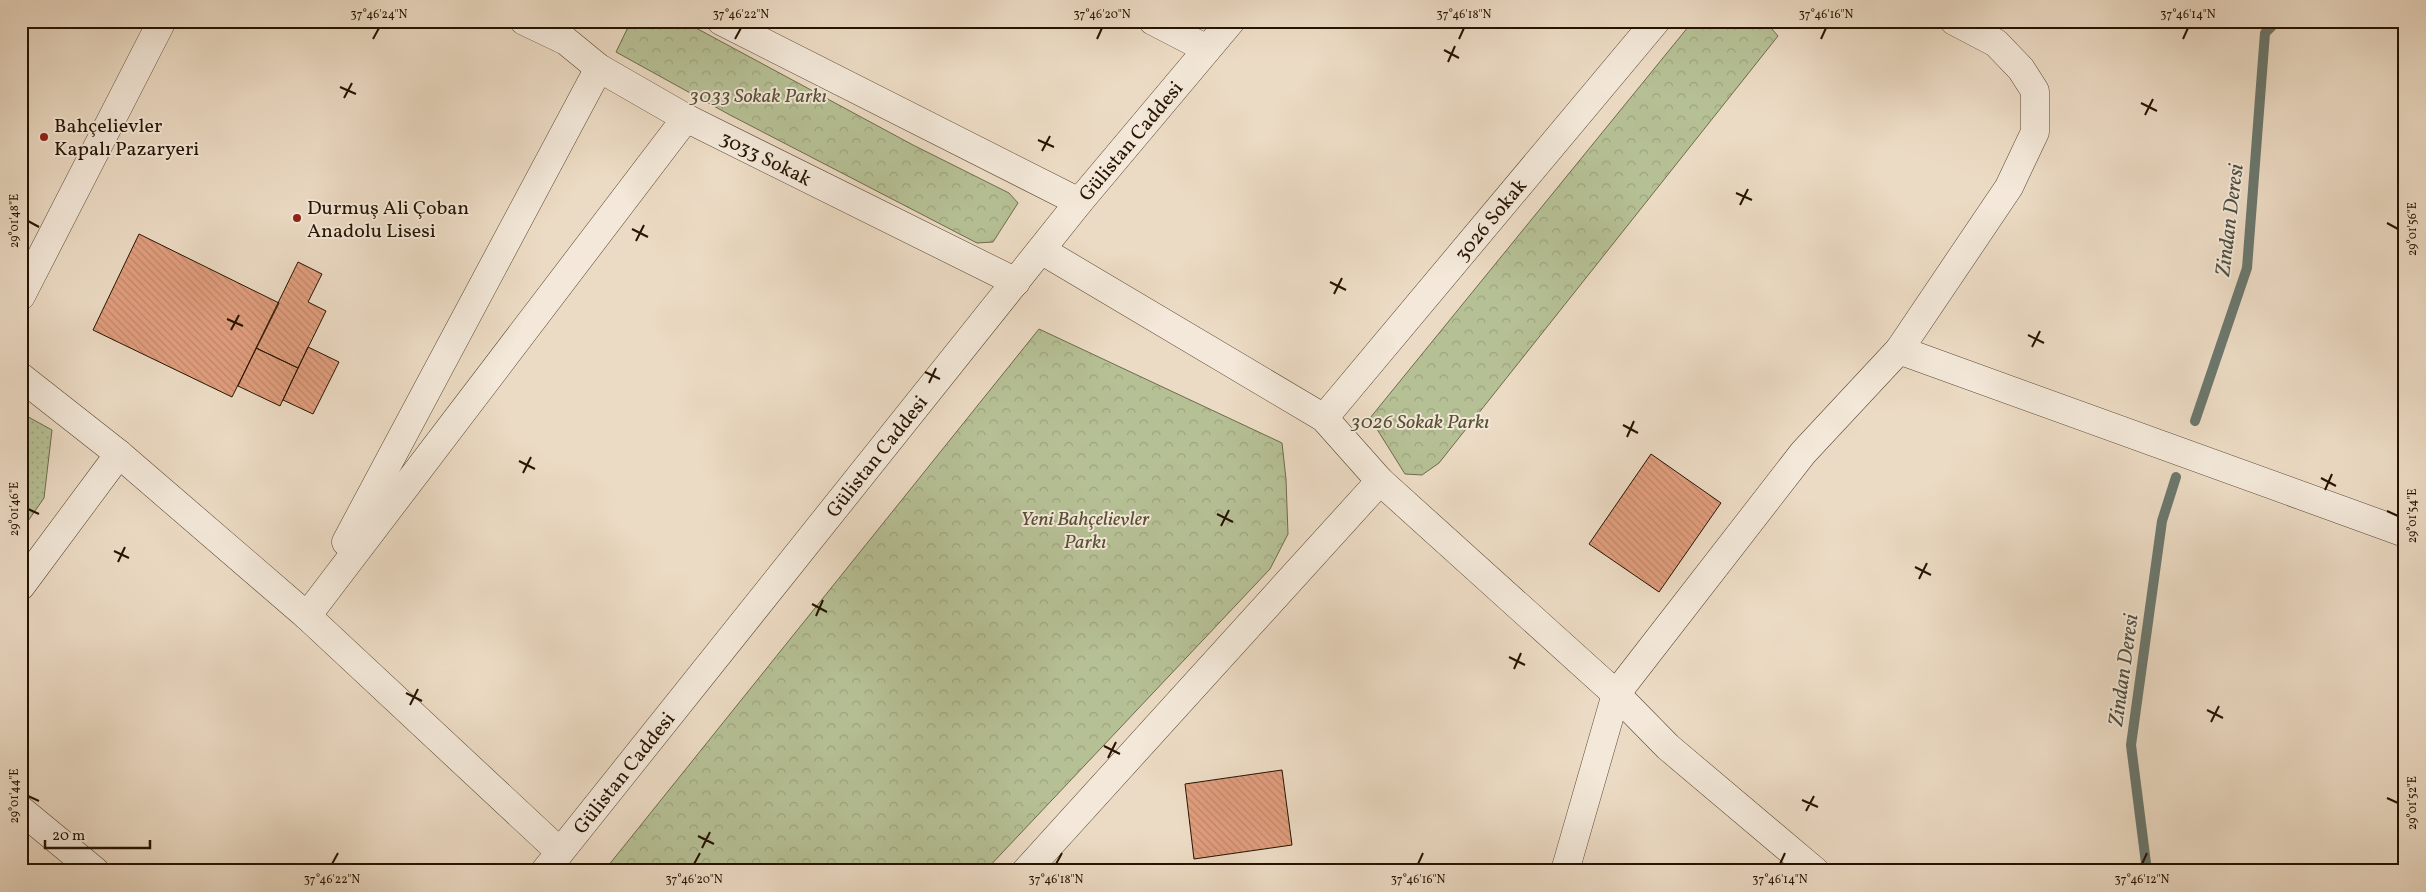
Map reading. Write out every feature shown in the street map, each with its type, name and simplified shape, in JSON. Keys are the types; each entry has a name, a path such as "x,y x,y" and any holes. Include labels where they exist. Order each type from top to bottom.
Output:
{"street":[{"path":"21,296 162,21"},
{"name":"3033 Sokak","path":"524,21 570,31 599,68 686,118 1016,282"},
{"path":"721,21 1079,202"},
{"path":"1153,21 1207,49"},
{"name":"Gülistan Caddesi","path":"552,861 1079,202 1231,21"},
{"name":"3026 Sokak","path":"1324,418 1656,21"},
{"path":"1565,871 1616,694 1803,453 1899,350 2009,187 2035,132 2034,91 2021,70 1996,43 1954,21"},
{"path":"307,616 599,68"},
{"path":"307,616 686,118"},
{"path":"1041,250 1324,418 1380,481 1616,694 1668,748 1816,871"},
{"path":"1899,350 2405,533"},
{"path":"21,377 119,454 307,616 552,861"},
{"path":"21,586 119,454"},
{"path":"1026,871 1380,481"},
{"path":"21,810 95,871"}],"green space":[{"name":"3033 Sokak Parkı","path":"631,21 683,21 913,145 1009,193 1018,203 993,242 977,243 730,115 616,52"},
{"name":"3026 Sokak Parkı","path":"1693,21 1765,21 1778,36 1439,463 1422,475 1405,474 1370,418"},
{"name":"Yeni Bahçelievler Parkı","path":"1039,329 1282,443 1286,479 1288,534 1270,569 985,871 604,871"},
{"path":"21,413 52,430 44,498 21,531"}],"building":[{"path":"139,234 279,303 232,397 93,330"},
{"path":"298,262 322,274 308,302 326,311 298,368 256,348"},
{"path":"308,347 339,362 313,414 283,400"},
{"path":"256,348 298,368 280,406 238,386"},
{"path":"1651,454 1721,503 1659,592 1589,544"},
{"path":"1282,770 1292,845 1194,859 1185,784"}],"waterway":[{"name":"Zindan Deresi","path":"2195,421 2247,268 2265,33 2277,21"},
{"name":"Zindan Deresi","path":"2147,871 2131,745 2162,521 2176,477"}],"place":[{"name":"Bahçelievler Kapalı Pazaryeri","path":"44,137"},
{"name":"Durmuş Ali Çoban Anadolu Lisesi","path":"297,218"}]}
